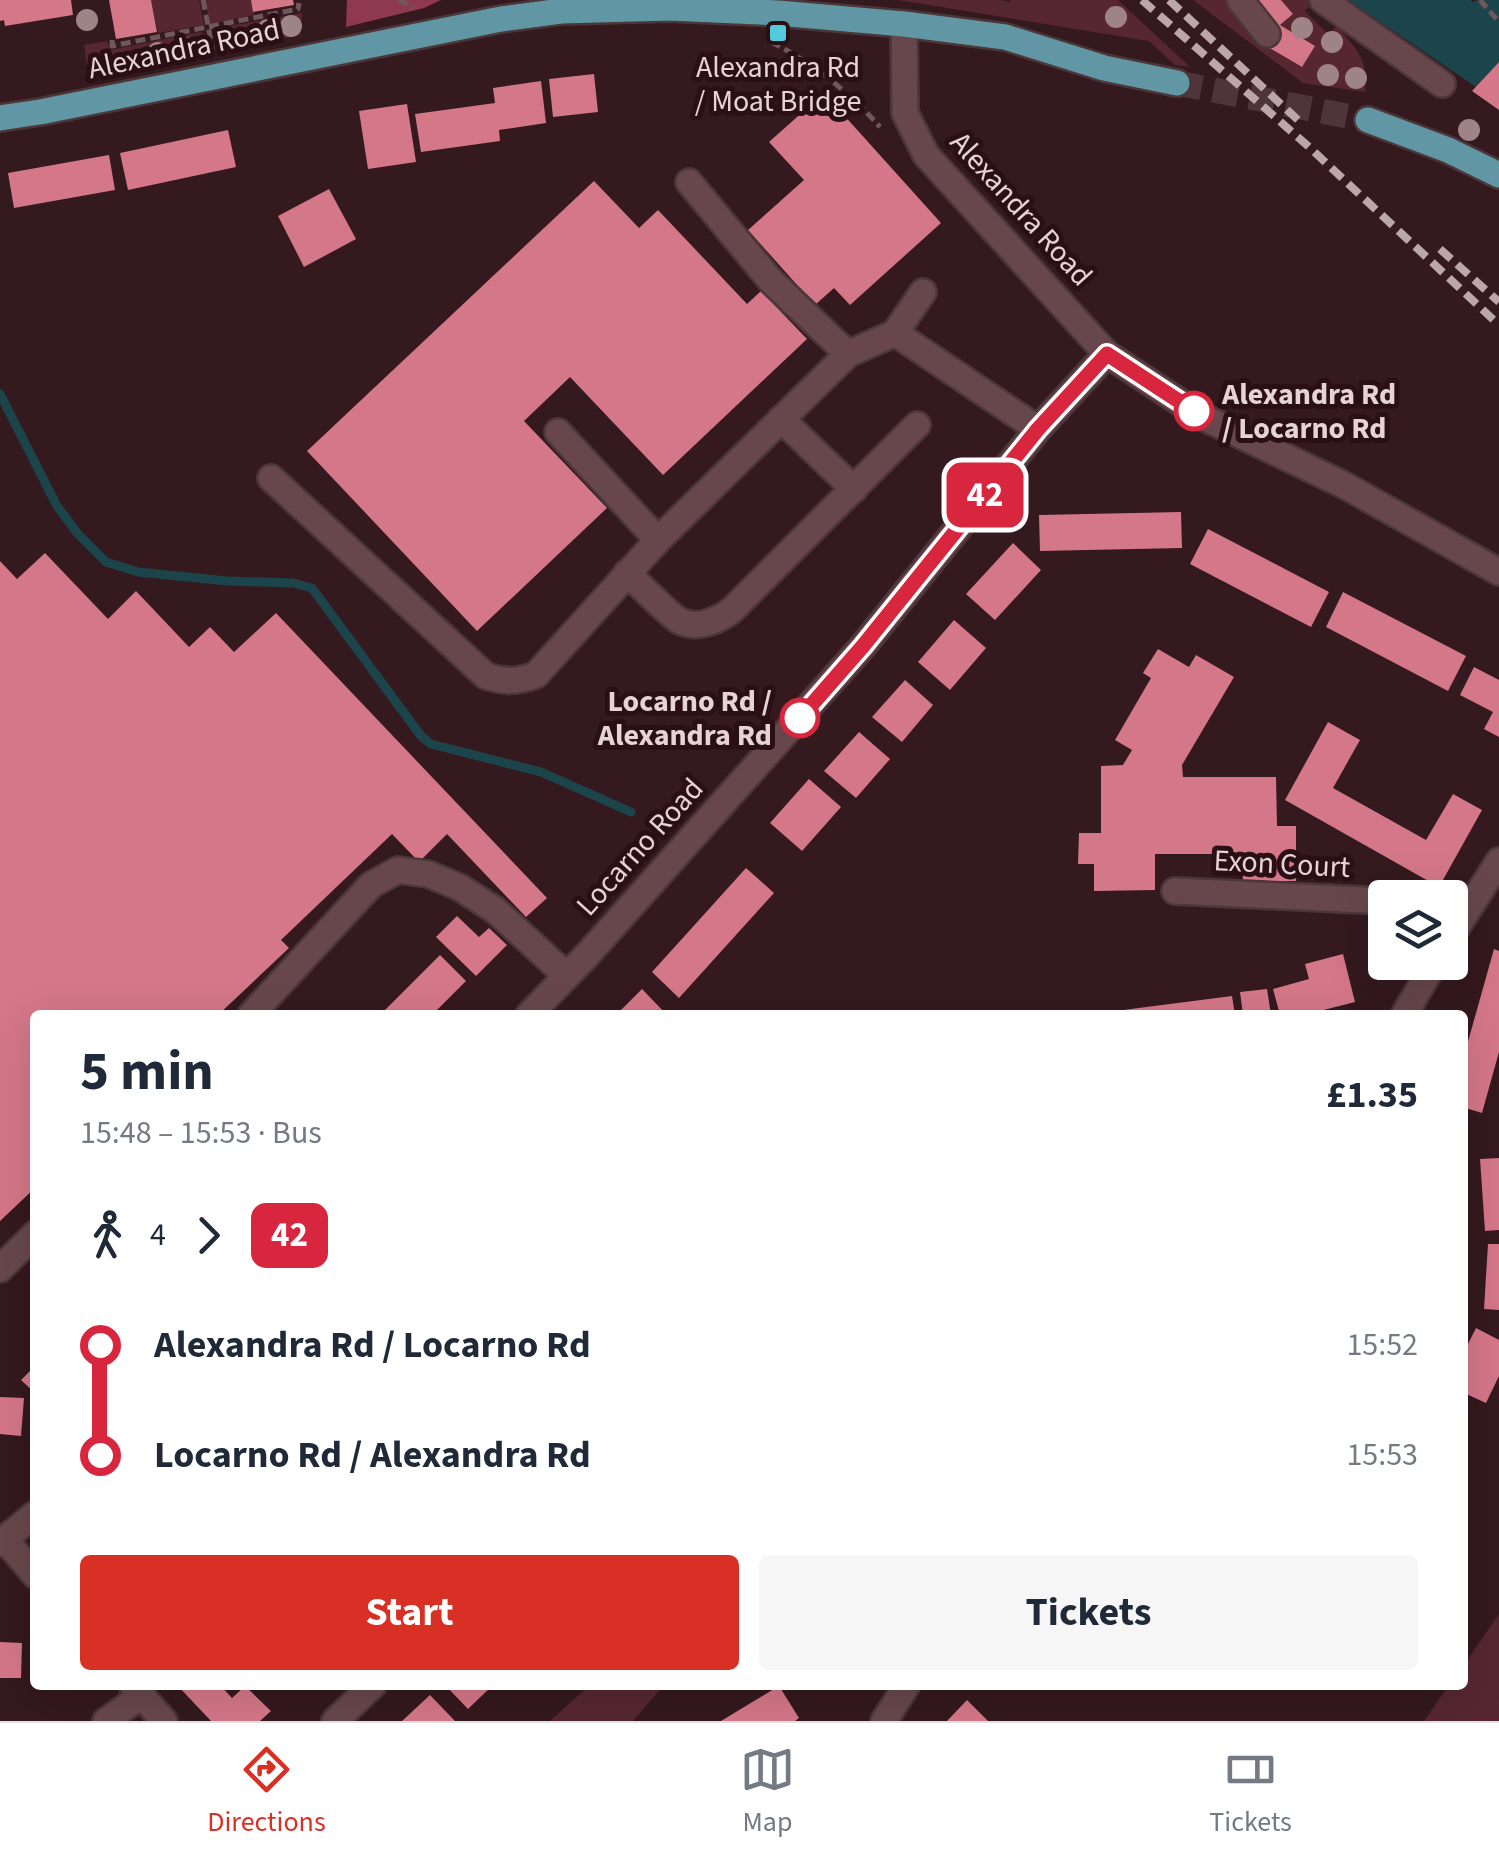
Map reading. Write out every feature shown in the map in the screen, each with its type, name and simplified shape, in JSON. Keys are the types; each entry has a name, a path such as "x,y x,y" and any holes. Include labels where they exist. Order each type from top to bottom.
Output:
{"main road":[{"name":"Alexandra Road","path":"0,118 219,75 502,10 670,8 904,24"},
{"path":"904,24 1005,38 1104,68 1177,83"},
{"path":"1368,120 1448,150 1499,176"}],"street":[{"path":"1240,0 1267,34"},
{"path":"1323,0 1442,84"},
{"name":"Alexandra Road","path":"904,24 905,114 926,155 1107,354 1202,416 1344,485 1499,572"},
{"path":"689,182 771,281 848,354"},
{"path":"271,478 486,676 504,682 520,681 536,674 658,540 848,354 895,333 923,292"},
{"path":"895,333 1038,429"},
{"name":"Locarno Road","path":"534,1010 863,646 1038,429 1107,354"},
{"path":"781,420 854,489"},
{"path":"627,572 680,622 718,621 917,425"},
{"path":"558,432 658,540"},
{"path":"1468,896 1499,861"},
{"path":"256,1010 371,885 398,870 428,874 495,910 567,976"},
{"name":"Exon Court","path":"1175,891 1368,901"},
{"path":"1407,1010 1425,980"},
{"path":"0,1269 30,1239"},
{"path":"30,1518 2,1541 30,1569"},
{"path":"106,1721 137,1690 164,1721"},
{"path":"336,1721 367,1690"},
{"path":"884,1721 905,1690"}],"path":[{"path":"203,0 219,75"},
{"path":"1480,0 1499,22"},
{"path":"112,40 112,46 298,9 299,3"},
{"path":"762,12 762,37 796,54 854,99 888,136 912,129"}],"shaded area":[{"path":"151,0 199,0 204,25 158,33"},
{"path":"205,0 251,0 254,15 210,24"},
{"path":"347,0 441,0 424,8 346,27"},
{"path":"898,0 1118,0 1190,67 1175,65 1149,41"},
{"path":"1193,0 1229,0 1261,43 1301,67 1314,46 1280,25 1293,14 1281,0 1311,0 1313,3 1305,11 1328,34 1337,26 1360,56 1365,92 1303,83"},
{"path":"302,13 300,35 219,52 219,28"},
{"path":"205,34 209,53 88,75 84,45 107,41 110,50"},
{"path":"1499,1614 1499,1721 1424,1721 1446,1690 1468,1690 1468,1659"},
{"path":"584,1690 660,1690 633,1721 550,1721"}],"water":[{"path":"1348,0 1499,0 1499,62 1476,87"}],"building":[{"path":"0,0 71,0 73,15 5,26 4,20 0,21"},
{"path":"109,0 151,0 157,32 116,39"},
{"path":"251,0 293,0 294,5 253,12"},
{"path":"1248,0 1281,0 1293,14 1280,25 1315,46 1302,67 1261,43"},
{"path":"1499,62 1499,110 1472,91"},
{"path":"594,74 598,112 553,117 549,79"},
{"path":"541,81 546,123 499,130 500,141 421,152 415,114 495,103 493,88"},
{"path":"824,93 941,223 850,305 834,288 815,305 748,230 804,180 769,142"},
{"path":"407,104 416,162 368,169 359,111"},
{"path":"228,130 236,167 128,190 120,153"},
{"path":"109,155 115,190 14,208 8,173"},
{"path":"594,181 639,228 658,210 747,304 761,291 807,339 663,475 570,377 524,421 607,508 477,631 307,451"},
{"path":"329,189 356,239 304,267 278,216"},
{"path":"1181,512 1182,548 1040,551 1039,515"},
{"path":"1208,529 1329,592 1311,627 1190,564"},
{"path":"1013,543 1041,570 995,620 966,594"},
{"path":"45,553 108,619 136,591 189,647 210,627 234,652 276,613 547,898 526,917 447,834 419,862 392,834 281,940 289,948 223,1010 30,1010 30,1193 0,1221 0,561 17,579"},
{"path":"1343,592 1466,656 1448,691 1326,627"},
{"path":"954,620 986,648 950,690 918,662"},
{"path":"1158,649 1189,667 1196,655 1234,677 1182,765 1183,777 1276,777 1277,826 1296,826 1296,881 1243,881 1242,854 1155,854 1155,890 1094,891 1094,864 1078,864 1079,833 1101,833 1101,766 1123,765 1132,750 1115,740 1151,678 1143,673"},
{"path":"1474,667 1499,680 1499,737 1484,729 1493,712 1460,695"},
{"path":"905,680 933,705 902,742 872,717"},
{"path":"1328,722 1360,740 1333,788 1426,840 1453,794 1482,810 1443,880 1427,880 1285,800"},
{"path":"859,732 890,759 856,798 824,771"},
{"path":"809,779 841,807 802,851 770,823"},
{"path":"746,868 774,893 679,998 652,972"},
{"path":"457,916 479,937 489,928 507,945 476,976 436,937"},
{"path":"1494,949 1499,951 1499,1052 1482,1113 1468,1109 1468,1042"},
{"path":"1343,954 1355,1002 1324,1010 1279,1010 1273,989 1309,979 1305,964"},
{"path":"440,955 466,981 437,1010 385,1010"},
{"path":"642,989 662,1010 621,1010"},
{"path":"1267,989 1270,1010 1242,1010 1240,992"},
{"path":"1232,996 1234,1010 1123,1010"},
{"path":"1499,1158 1499,1230 1485,1231 1480,1159"},
{"path":"1488,1244 1499,1244 1499,1310 1484,1309"},
{"path":"1476,1328 1499,1340 1499,1376 1486,1403 1468,1395 1468,1344"},
{"path":"30,1371 30,1388 21,1380"},
{"path":"0,1397 24,1398 21,1436 0,1434"},
{"path":"0,1642 22,1643 21,1678 0,1678"},
{"path":"182,1690 225,1690 232,1698 241,1690 249,1690 271,1711 260,1721 211,1721"},
{"path":"450,1690 488,1690 468,1709"},
{"path":"772,1690 782,1690 799,1718 795,1721 721,1721"},
{"path":"430,1695 455,1721 402,1721"},
{"path":"967,1700 988,1721 947,1721"}],"waterway":[{"path":"0,394 57,506 106,562 138,572 293,583 312,588 421,736 431,744 541,772 631,812"}],"tunnel":[{"path":"1177,83 1368,120"}],"railway":[{"path":"1142,0 1308,146 1499,325"},
{"path":"1169,0 1299,121"},
{"path":"1440,249 1499,302"}],"bus line":[{"name":"42","path":"800,718 1038,429 1107,354 1194,411"}],"place":[{"name":"Alexandra Rd / Moat Bridge","path":"778,33"},
{"name":"Alexandra Rd / Locarno Rd","path":"1194,411"},
{"name":"Locarno Rd / Alexandra Rd","path":"800,718"}]}
